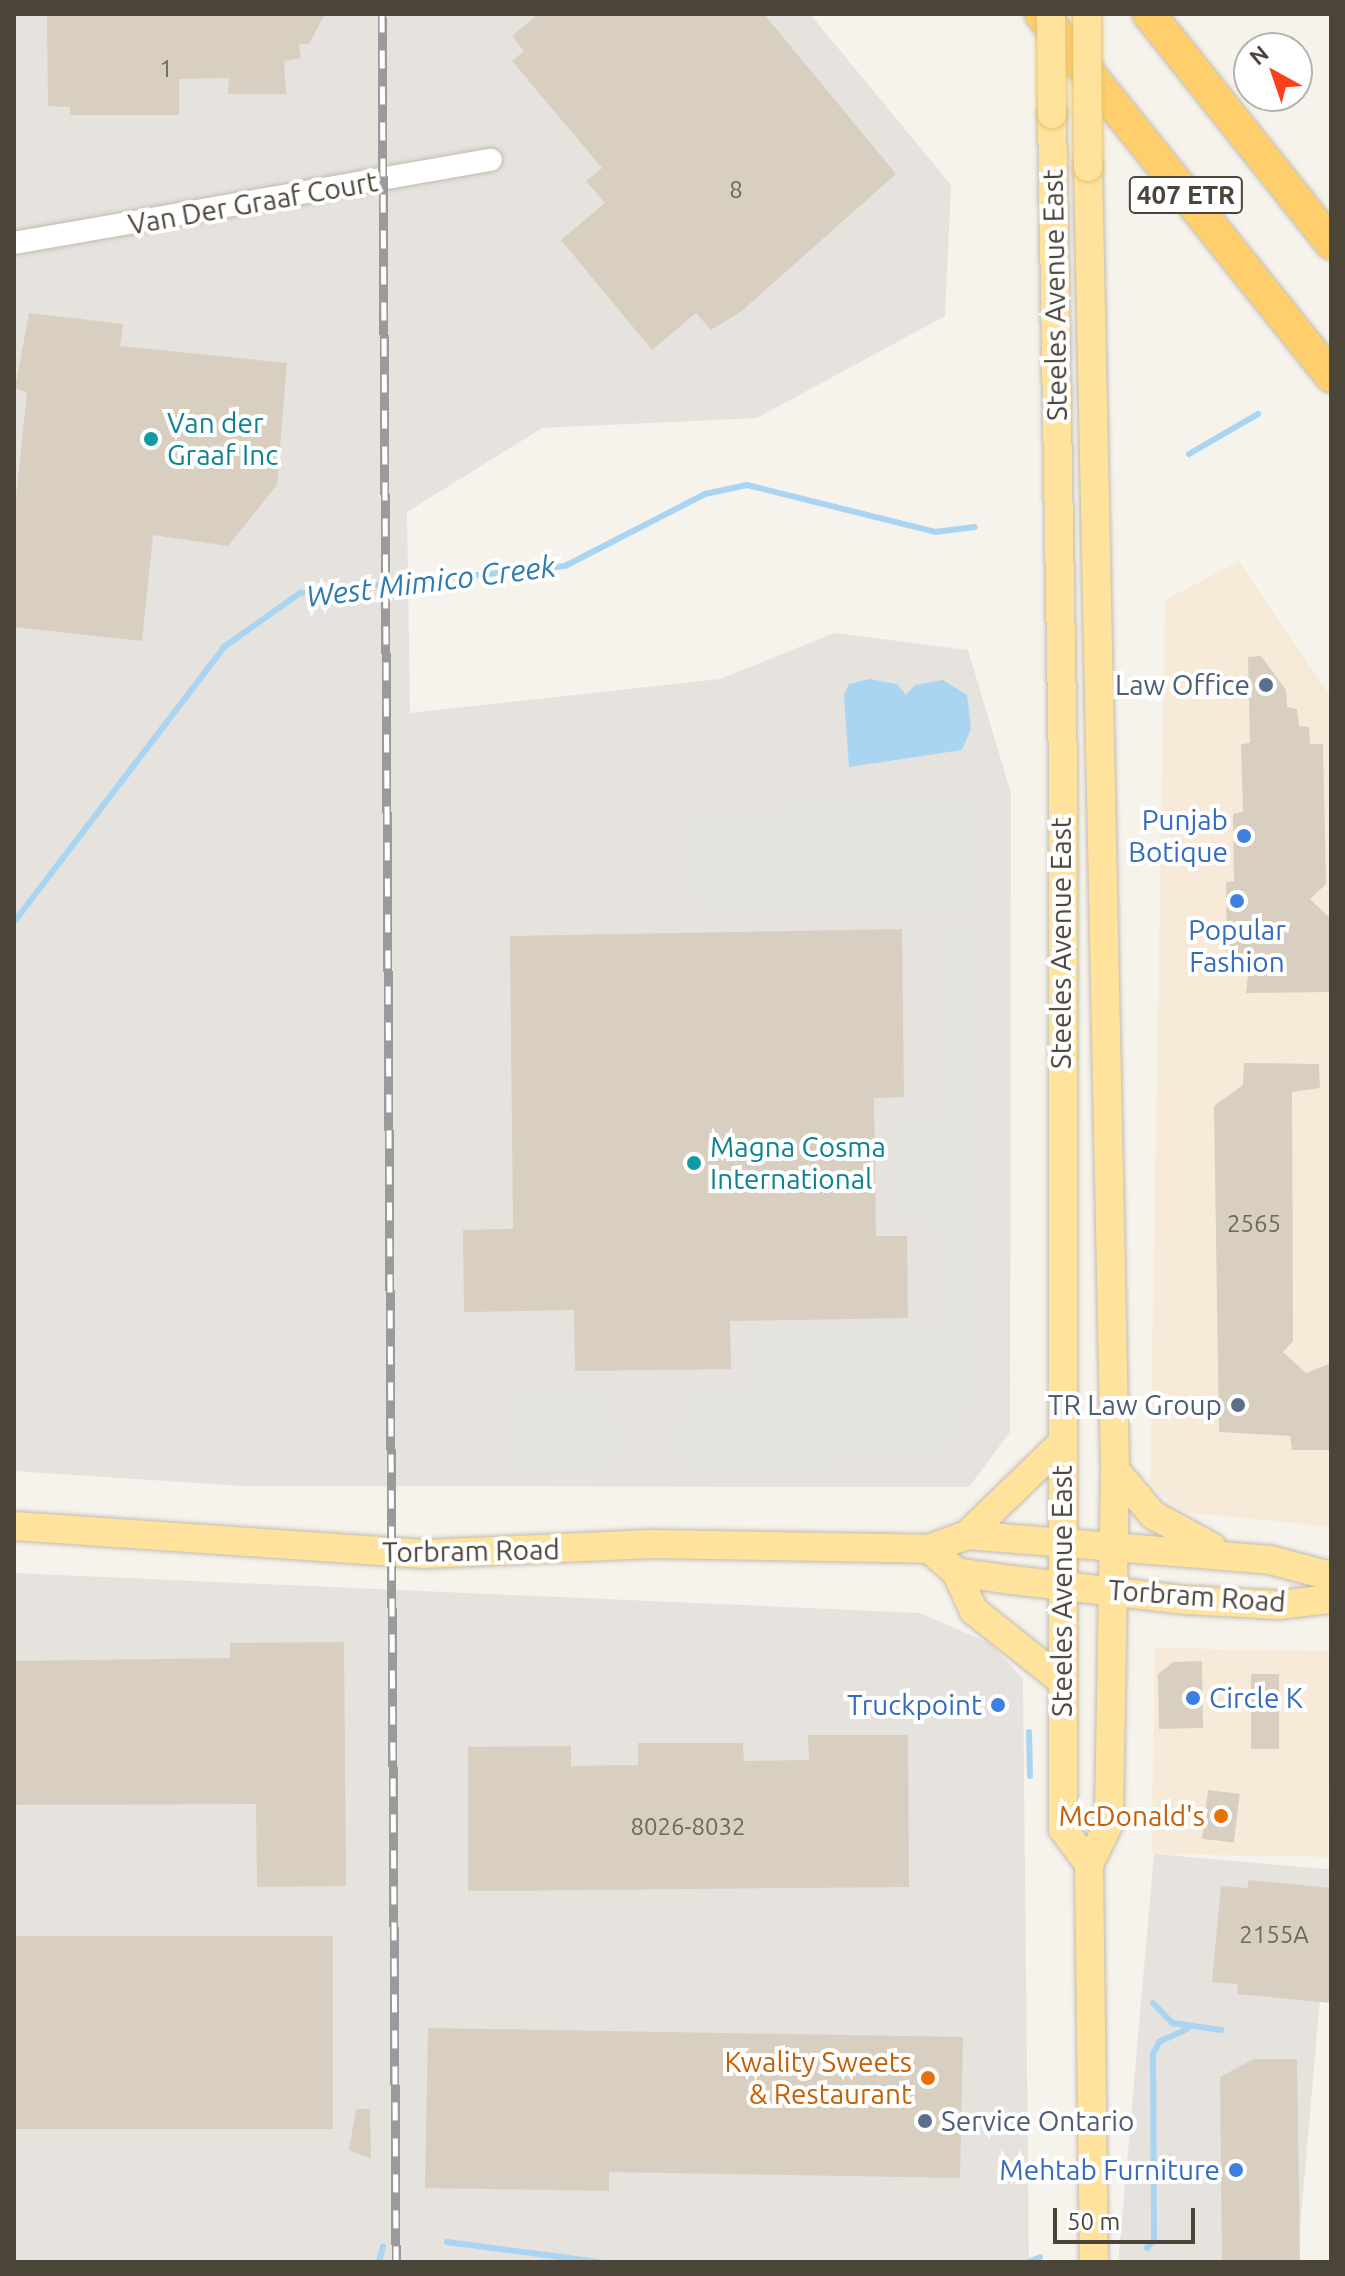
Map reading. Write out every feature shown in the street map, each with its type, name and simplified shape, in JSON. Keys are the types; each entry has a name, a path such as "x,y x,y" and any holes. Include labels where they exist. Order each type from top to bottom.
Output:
{"highway":[{"name":"407 ETR","path":"1041,14 1331,376"},
{"name":"407 ETR","path":"1149,14 1331,243"}],"main road":[{"name":"Steeles Avenue East","path":"1051,14 1063,768 1063,1829 1089,1864"},
{"name":"Steeles Avenue East","path":"1087,14 1115,1470 1109,1823 1089,1864 1094,2262"},
{"path":"967,1535 1063,1442"},
{"path":"1115,1470 1182,1535 1239,1557"},
{"name":"Torbram Road","path":"14,1526 364,1553 811,1543 929,1549 967,1535 1239,1557 1331,1576"},
{"path":"929,1549 956,1572 974,1611 1061,1680"},
{"name":"Torbram Road","path":"956,1572 1112,1591 1278,1605 1331,1599"}],"street":[{"name":"Van Der Graaf Court","path":"14,243 491,160"}],"shaded area":[{"path":"14,14 810,14 951,185 945,316 757,418 542,428 407,512 410,713 720,679 834,633 968,650 1011,793 1010,1432 969,1487 242,1486 14,1471"},
{"path":"1239,561 1331,697 1331,1527 1183,1512 1150,1483 1165,600"},
{"path":"978,792 984,908 691,923 685,807"},
{"path":"984,917 988,1414 972,1415 945,1467 685,1471 684,1455 670,1454 667,1424 682,1422 682,1379 747,1379 750,1326 925,1322 926,1334 933,1334 930,1225 893,1220 890,1115 940,1110 941,920"},
{"path":"612,1381 613,1424 628,1424 628,1455 612,1455 612,1473 502,1474 501,1383"},
{"path":"14,1573 920,1613 989,1643 1023,1679 1029,2262 14,2262"},
{"path":"1155,1648 1331,1651 1327,1857 1151,1854"},
{"path":"1154,1854 1331,1869 1297,2262 1118,2260"}],"water":[{"path":"869,679 897,684 906,695 915,685 943,680 967,695 971,729 962,750 849,767 844,695 849,684"}],"building":[{"path":"47,14 325,14 309,44 299,44 301,58 284,61 286,94 228,94 229,78 179,79 179,115 70,115 70,107 48,106"},
{"path":"538,14 764,14 896,174 743,310 711,330 696,313 652,350 561,240 605,203 586,181 602,168 512,61 524,51 512,36"},
{"name":"Van der Graaf Inc","path":"29,313 123,324 120,346 287,363 277,485 228,546 153,535 142,641 14,627 14,516 27,393 15,388"},
{"path":"1261,656 1286,690 1287,707 1297,709 1299,726 1309,727 1310,744 1323,744 1326,884 1310,899 1331,919 1331,992 1246,993 1248,976 1227,957 1226,882 1234,881 1233,814 1243,812 1241,744 1250,743 1248,657"},
{"name":"Magna Cosma International","path":"902,929 904,1097 874,1098 876,1236 907,1236 908,1318 730,1321 731,1369 575,1371 574,1310 464,1312 463,1230 513,1229 510,936"},
{"path":"1244,1063 1319,1064 1320,1088 1292,1092 1293,1341 1283,1352 1306,1373 1331,1363 1331,1450 1292,1450 1290,1436 1219,1432 1214,1106 1243,1085"},
{"path":"344,1642 346,1886 257,1887 256,1804 14,1805 14,1661 230,1658 230,1643"},
{"path":"1202,1661 1203,1728 1159,1729 1158,1674 1173,1662"},
{"path":"1251,1674 1279,1674 1279,1749 1251,1749"},
{"path":"808,1735 908,1735 909,1887 468,1891 468,1747 571,1746 571,1766 638,1765 638,1743 743,1743 744,1761 809,1760"},
{"name":"McDonald's","path":"1208,1790 1240,1794 1234,1843 1202,1839"},
{"path":"1248,1880 1331,1888 1331,2003 1237,1994 1238,1984 1212,1982 1221,1886 1248,1888"},
{"path":"14,1936 333,1936 333,2129 14,2129"},
{"path":"428,2028 963,2037 960,2178 609,2172 609,2191 425,2188"},
{"path":"1254,2059 1297,2059 1300,2262 1222,2262 1220,2077"},
{"path":"356,2109 370,2109 371,2159 349,2150"}],"waterway":[{"name":"West Mimico Creek","path":"1189,454 1258,414"},
{"name":"West Mimico Creek","path":"14,922 224,647 300,593 565,566 705,494 747,485 935,532 975,527"},
{"path":"1029,1732 1030,1776"},
{"path":"1153,2003 1172,2023 1222,2030"},
{"path":"1147,2248 1154,2240 1153,2054 1159,2042 1187,2029"},
{"path":"447,2242 599,2262"},
{"path":"379,2262 383,2246"},
{"path":"1029,2262 1040,2257"}],"railway":[{"path":"382,14 396,2262"}],"place":[{"name":"Van der Graaf Inc","path":"151,439"},
{"name":"Law Office","path":"1266,685"},
{"name":"Punjab Botique","path":"1244,836"},
{"name":"Popular Fashion","path":"1237,901"},
{"name":"Magna Cosma International","path":"694,1163"},
{"name":"TR Law Group","path":"1238,1405"},
{"name":"Circle K","path":"1193,1698"},
{"name":"Truckpoint","path":"998,1705"},
{"name":"McDonald's","path":"1221,1816"},
{"name":"Kwality Sweets & Restaurant","path":"928,2078"},
{"name":"Service Ontario","path":"925,2121"},
{"name":"Mehtab Furniture","path":"1236,2170"}]}
